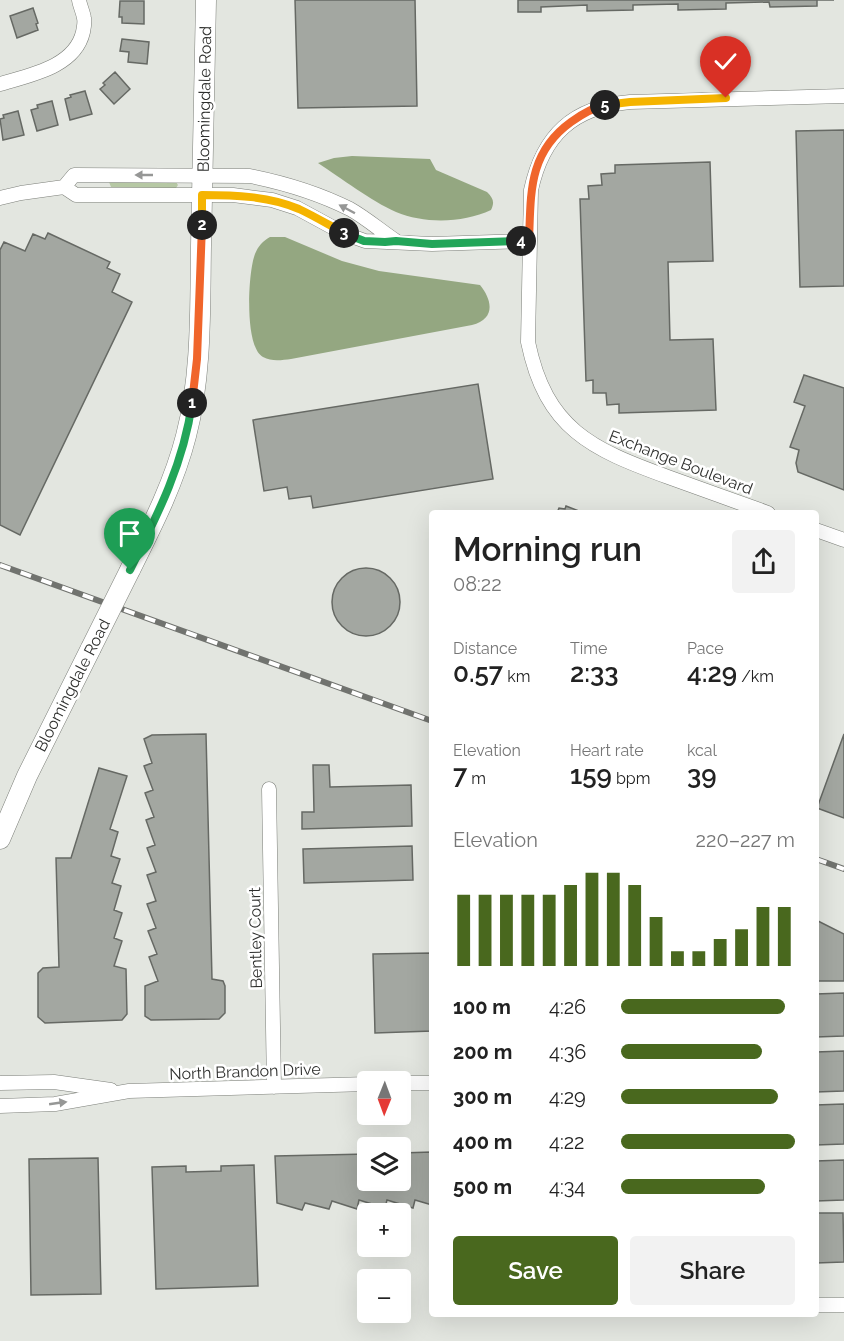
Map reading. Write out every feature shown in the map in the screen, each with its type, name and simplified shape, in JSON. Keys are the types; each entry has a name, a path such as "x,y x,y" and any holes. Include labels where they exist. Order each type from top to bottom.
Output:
{"main road":[{"name":"Bloomingdale Road","path":"0,839 27,776 167,493 182,452 190,421 197,359 206,0"}],"street":[{"path":"0,84 36,74 74,52 82,37 85,20 79,0"},
{"name":"Exchange Boulevard","path":"760,510 615,457 590,444 565,423 544,392 534,367 528,342 531,190 536,168 549,142 564,127 590,110 613,103 844,96"},
{"path":"0,198 64,186 74,175 250,176 300,188 352,210 396,241"},
{"path":"101,195 102,175"},
{"path":"64,186 76,195 240,196 272,201 297,208 343,233 364,241 432,244 529,241"},
{"path":"819,531 844,540"},
{"name":"Bentley Court","path":"268,789 274,1087"},
{"name":"North Brandon Drive","path":"0,1083 54,1082 123,1092"},
{"path":"411,1083 429,1083"},
{"name":"North Brandon Drive","path":"0,1106 55,1104 123,1092 357,1084"},
{"path":"819,1305 844,1305"}],"shaded area":[{"path":"352,156 430,159 436,170 487,192 493,200 493,205 491,210 456,220 431,220 407,216 366,196 318,163"},
{"path":"109,182 176,182 178,185 176,188 111,187"},
{"path":"270,237 285,237 342,261 379,271 480,285 487,297 490,309 485,318 472,325 291,359 266,359 257,350 253,339 250,325 249,292 255,254 261,244"}],"building":[{"path":"295,0 415,0 417,106 298,108"},
{"path":"518,0 817,0 817,6 770,7 769,2 726,3 726,9 678,10 678,4 633,5 633,10 587,11 587,5 541,7 541,12 518,12"},
{"path":"120,1 144,1 144,24 122,23 122,17 119,17"},
{"path":"33,8 38,30 17,38 10,16"},
{"path":"122,39 149,42 147,64 128,62 129,52 120,51"},
{"path":"115,72 130,89 114,104 100,89"},
{"path":"85,91 92,114 70,120 65,99 71,97 70,95"},
{"path":"52,101 58,125 37,131 31,110 38,108 37,105"},
{"path":"18,111 24,135 3,140 0,119 4,118 3,115"},
{"path":"844,130 844,286 800,287 796,131"},
{"path":"710,162 713,261 668,262 670,340 713,339 716,410 619,413 619,404 607,405 606,393 593,393 593,380 586,381 580,199 589,199 588,186 602,185 601,174 615,173 615,165"},
{"path":"48,233 110,262 107,268 120,274 112,292 132,302 20,535 0,525 0,250 4,242 25,251 33,234 45,239"},
{"path":"804,375 844,388 844,490 798,472 796,463 799,450 790,447 805,406 794,402"},
{"path":"478,384 493,479 313,508 311,496 289,499 287,487 264,491 253,420"},
{"path":"566,506 576,510 558,510 559,508 565,509"},
{"path":"366,568 379,571 390,578 397,589 400,602 397,615 390,626 379,633 366,636 353,633 342,626 335,615 332,602 335,589 342,578 353,571"},
{"path":"206,734 212,979 223,981 225,986 225,1013 219,1019 151,1020 145,1016 145,986 158,981 149,957 157,954 148,931 156,928 147,904 156,901 147,875 156,872 147,848 155,845 146,820 154,817 145,793 153,790 144,766 152,763 144,739 152,735"},
{"path":"844,734 844,818 819,809 819,803"},
{"path":"313,765 329,765 330,787 411,785 412,826 302,829 302,812 314,812"},
{"path":"99,768 127,776 110,829 118,832 111,856 120,859 112,883 121,886 114,910 122,913 114,938 122,941 114,966 126,969 127,1014 122,1020 45,1023 38,1017 38,973 43,968 59,967 56,858 71,858"},
{"path":"412,846 413,880 304,883 303,849"},
{"path":"819,922 844,934 844,981 819,981"},
{"path":"429,953 429,1031 375,1033 373,954"},
{"path":"844,993 844,1036 819,1037 819,994"},
{"path":"844,1051 844,1091 819,1092 819,1052"},
{"path":"844,1104 844,1144 819,1145 819,1105"},
{"path":"429,1152 429,1204 415,1200 413,1208 411,1203 387,1200 386,1203 369,1203 359,1200 357,1209 332,1201 329,1209 305,1203 302,1210 277,1203 275,1156 357,1154 357,1191 411,1191 411,1153"},
{"path":"98,1158 101,1294 31,1295 29,1159"},
{"path":"844,1160 844,1200 819,1201 819,1161"},
{"path":"254,1165 258,1286 156,1289 152,1167 186,1166 186,1172 221,1171 221,1166"},
{"path":"819,1213 843,1213 844,1262 819,1263"}],"railway":[{"path":"0,565 429,720"},
{"path":"819,860 844,869"}],"route":[{"path":"130,570 164,502 182,452 190,421 197,359 202,195 240,196 297,208 343,233 364,241 432,244 529,241 531,190 536,168 549,142 579,116 600,106 613,103 726,98"}]}
